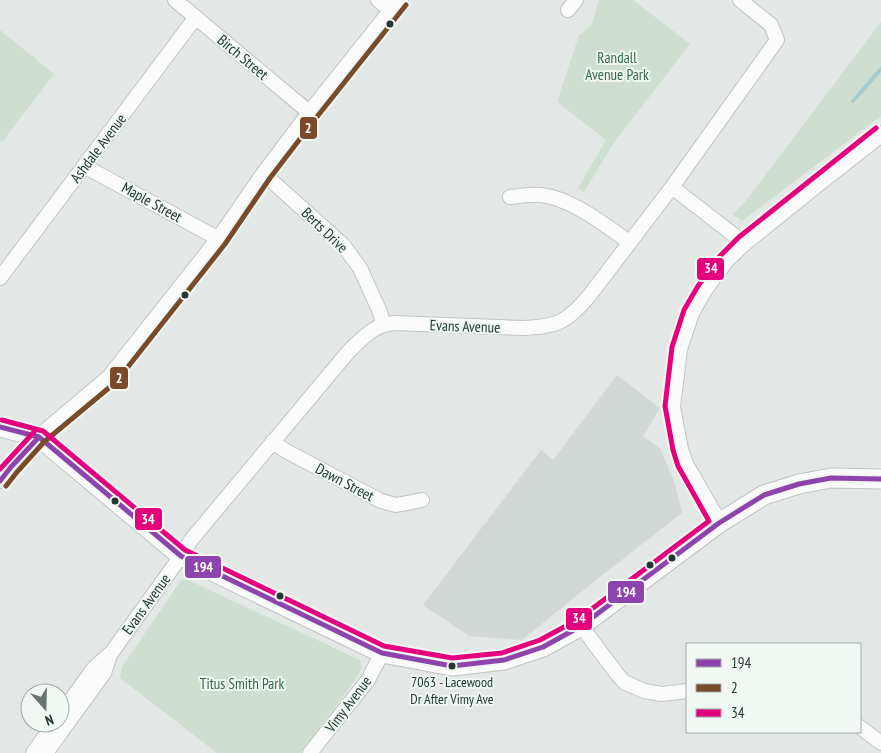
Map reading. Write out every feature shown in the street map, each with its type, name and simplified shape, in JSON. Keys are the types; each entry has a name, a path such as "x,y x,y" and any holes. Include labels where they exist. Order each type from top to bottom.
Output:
{"main road":[{"path":"0,428 40,437 181,556 382,653 452,666 504,660 543,647 582,626 719,523 764,495 799,484 831,478 881,479"}],"street":[{"name":"Birch Street","path":"175,0 310,113"},
{"path":"0,481 40,437 110,377 218,239 310,113 396,6 378,0"},
{"name":"Evans Avenue","path":"70,701 94,668 112,652 191,540 349,351 372,330 383,324 394,323 541,328 554,325 566,319 577,310 672,187 777,40 771,25 740,0"},
{"name":"Ashdale Avenue","path":"0,278 196,17"},
{"path":"719,523 685,464 680,449 672,407 679,349 691,313 704,290 726,260 744,243 816,184 880,136"},
{"name":"Maple Street","path":"84,166 218,239"},
{"name":"Berts Drive","path":"264,174 344,245 360,268 380,312 383,324"},
{"path":"672,187 744,243"},
{"path":"510,197 540,194 563,200 629,242"},
{"name":"Dawn Street","path":"272,442 381,501 396,506 422,500"},
{"path":"582,626 624,682 644,691 662,694 686,691"},
{"name":"Evans Avenue","path":"46,753 104,673 112,652"},
{"name":"Vimy Avenue","path":"310,753 368,680 382,653"},
{"path":"861,728 881,743"},
{"path":"33,753 47,733"}],"shaded area":[{"path":"617,375 660,408 643,436 660,448 674,481 682,513 522,640 469,636 423,605 541,450 553,460"}],"green space":[{"name":"Randall Avenue Park","path":"599,0 633,0 690,44 613,144 584,192 578,188 606,140 557,102 579,35 591,24"},
{"path":"881,22 881,116 742,221 732,214 745,202"},
{"path":"0,30 54,74 2,142 0,140"},
{"name":"Titus Smith Park","path":"181,580 188,580 360,660 362,668 357,677 301,753 217,753 120,678 122,667"}],"waterway":[{"path":"853,101 881,69"}],"transit line":[{"name":"2","path":"6,486 44,442 116,382 225,244 270,178 316,118 406,5"},
{"name":"34","path":"2,420 43,431 185,550 384,646 452,658 502,653 540,640 577,620 709,521 678,466 665,406 672,347 684,310 698,286 720,256 739,237 876,128"},
{"name":"194","path":"0,427 39,437 181,556 382,653 452,666 504,660 543,647 581,626 719,523 764,495 799,484 831,478 881,479"},
{"name":"34","path":"0,469 34,432"},
{"name":"194","path":"0,481 39,437"}],"place":[{"name":"7063 - Lacewood Dr After Vimy Ave","path":"452,666"}]}
